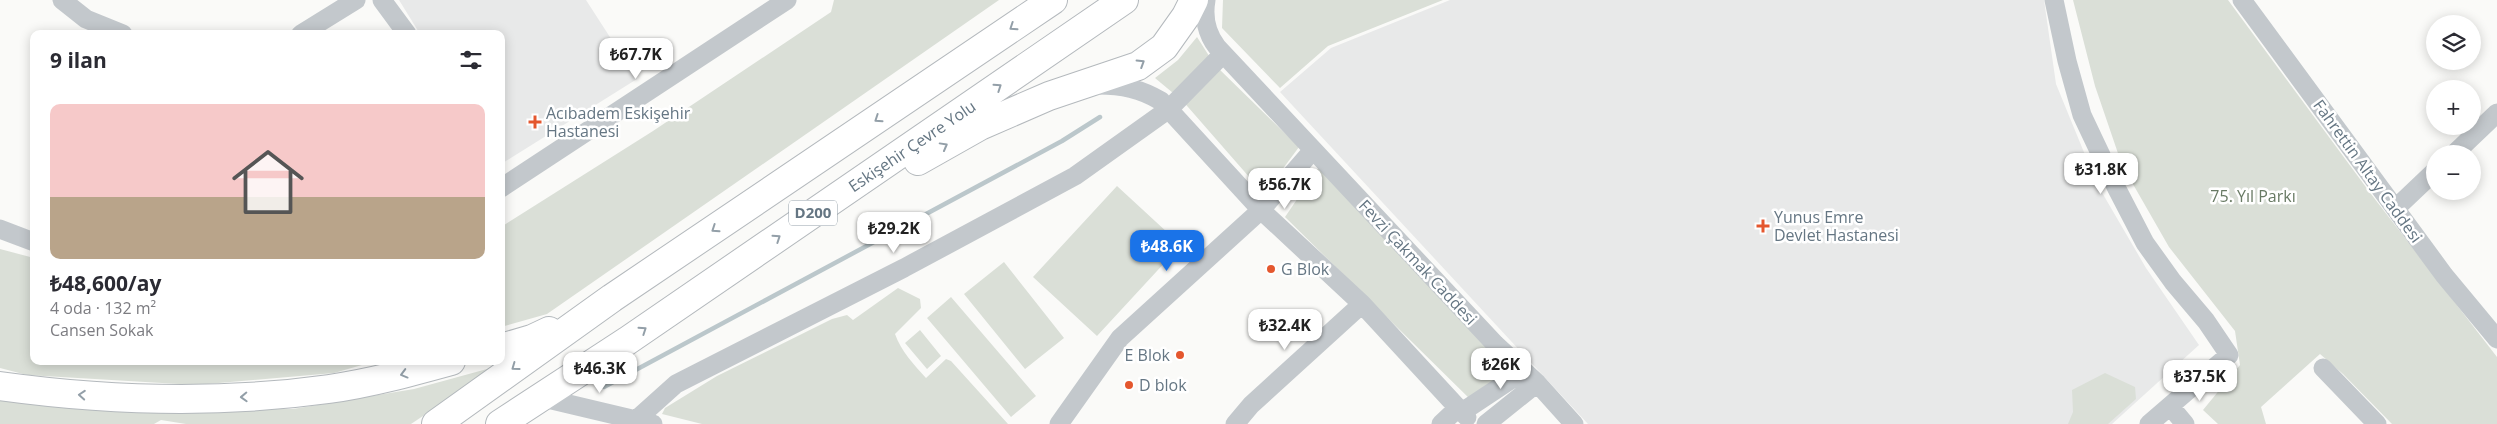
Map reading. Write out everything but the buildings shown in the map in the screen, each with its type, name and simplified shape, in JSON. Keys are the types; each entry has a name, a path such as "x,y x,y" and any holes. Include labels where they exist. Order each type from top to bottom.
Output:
{"highway":[{"name":"D200","path":"436,424 612,298 1053,0"},
{"name":"Eskişehir Çevre Yolu","path":"500,424 538,397 627,341 1124,0"},
{"path":"866,177 915,162 980,126 1079,85 1138,66 1164,47 1186,16 1194,0"},
{"path":"505,347 532,340 612,298"},
{"path":"0,386 47,392 142,398 248,398 330,389 396,376 437,365"}],"street":[{"path":"62,0 86,19 113,30"},
{"path":"307,30 356,0"},
{"path":"382,0 404,30"},
{"path":"505,183 787,0"},
{"name":"Fevzi Çakmak Caddesi","path":"1206,0 1206,22 1211,38 1223,54 1495,344 1530,377 1574,424"},
{"path":"2054,0 2066,61 2082,115 2116,189 2145,243 2173,282 2206,321 2229,355 2149,424"},
{"name":"Fahrettin Altay Caddesi","path":"2242,0 2444,274 2493,328"},
{"path":"538,397 645,422 676,384 904,268 1075,176 1169,109 1223,54"},
{"path":"1079,85 1118,85 1145,92 1161,101 1260,210 1362,304 1465,415"},
{"path":"2463,145 2497,113"},
{"path":"1059,424 1120,338 1260,210 1313,150"},
{"path":"2396,208 2426,180"},
{"path":"0,228 30,240"},
{"path":"1235,424 1251,405 1362,304"},
{"path":"2322,368 2377,424"},
{"path":"1441,424 1465,415 1530,377"},
{"path":"1486,424 1530,377"},
{"path":"2170,406 2185,424"}],"shaded area":[{"name":"Acıbadem Eskişehir Hastanesi","path":"399,0 586,0 637,79 505,162 505,30 418,30"},
{"name":"Yunus Emre Devlet Hastanesi","path":"1450,0 2044,0 2056,84 2097,184 2146,268 2199,345 2112,424 1588,424 1280,92 1331,48"}],"green space":[{"path":"834,0 999,0 547,314 505,326 505,224 653,131 831,12"},
{"path":"1223,0 1443,0 1328,46 1280,88 1222,28"},
{"name":"75. Yıl Parkı","path":"2073,0 2228,0 2371,194 2497,357 2497,424 2392,424 2343,374 2320,354 2261,407 2266,424 2218,424 2203,410 2240,365 2235,331 2169,247 2122,165 2095,86"},
{"path":"1197,37 1211,59 1173,93 1155,78 1178,60"},
{"path":"1216,66 1299,147 1264,194 1181,99"},
{"path":"1319,167 1517,371 1473,402 1285,217"},
{"path":"1117,186 1181,245 1097,336 1033,277"},
{"path":"0,249 30,257 30,365 362,365 334,373 196,385 27,375 0,368"},
{"path":"1004,262 1064,338 1025,369 964,294"},
{"path":"898,288 920,299 921,308 895,334 912,363 926,378 946,359 951,361 1008,424 702,424 662,414 665,408 717,376 832,319 847,315 853,320"},
{"path":"951,297 1036,396 1011,417 927,318"},
{"path":"920,330 941,356 927,369 905,343"},
{"path":"498,366 411,424 186,424 161,420 154,424 0,424 0,392 144,405 293,409 414,389"},
{"path":"2105,373 2135,387 2136,399 2108,424 2068,424 2073,412 2072,390"}],"waterway":[{"path":"604,387 1062,141 1100,117"}],"place":[{"name":"Acıbadem Eskişehir Hastanesi","path":"535,122"},
{"name":"Yunus Emre Devlet Hastanesi","path":"1763,226"},
{"name":"G Blok","path":"1271,269"},
{"name":"E Blok","path":"1180,355"},
{"name":"D blok","path":"1129,385"}]}
